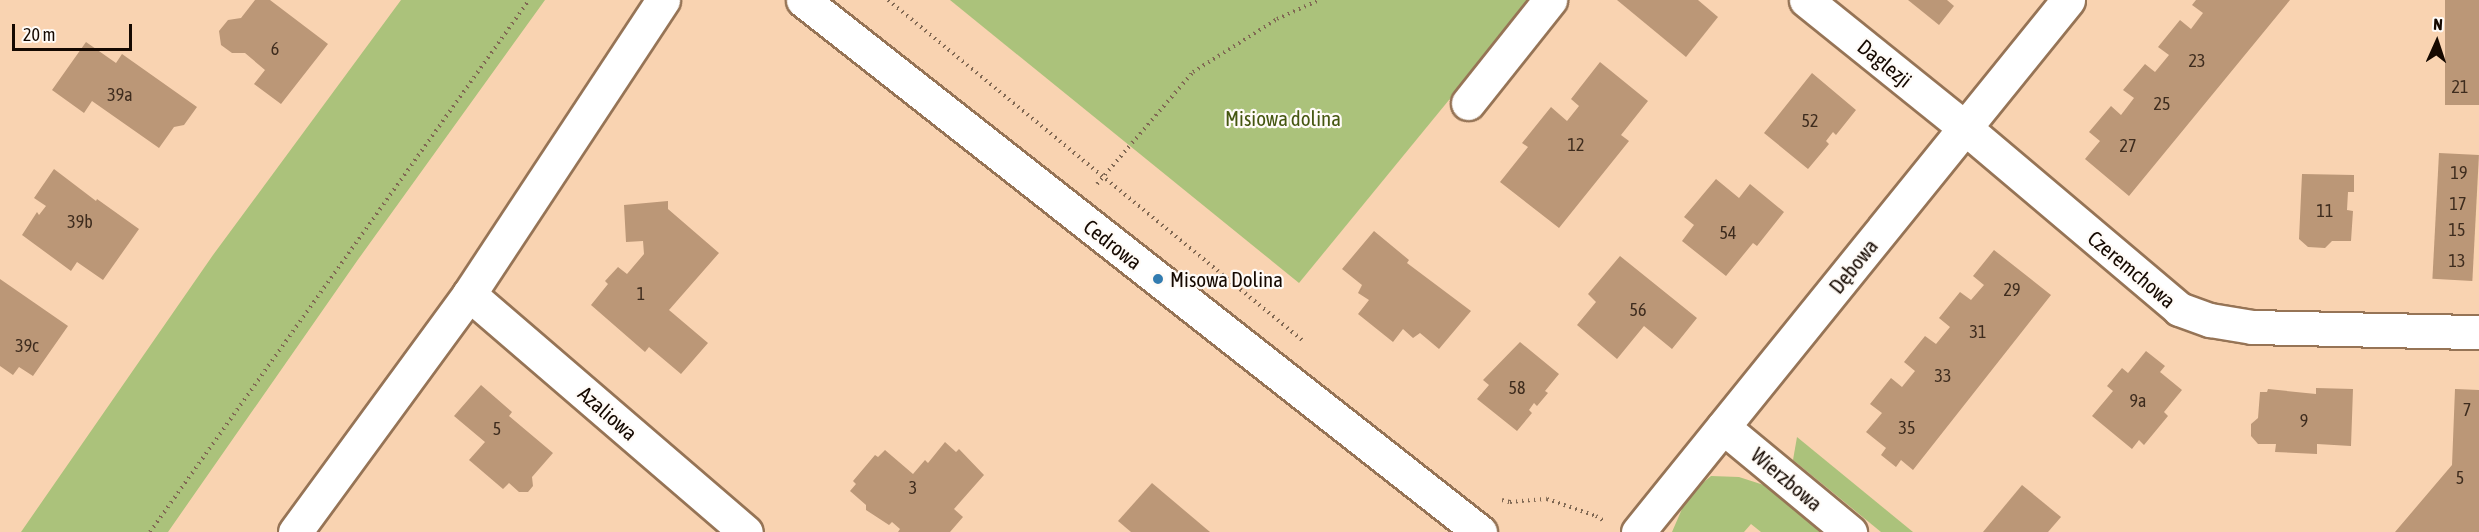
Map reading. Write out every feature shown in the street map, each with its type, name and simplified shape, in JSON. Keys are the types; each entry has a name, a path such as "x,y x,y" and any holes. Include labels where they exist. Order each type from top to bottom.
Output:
{"street":[{"path":"295,532 470,294 663,0"},
{"name":"Cedrowa","path":"803,0 1480,532"},
{"path":"1468,103 1550,0"},
{"name":"Daglezji","path":"1806,0 1964,126"},
{"name":"Dębowa","path":"1624,529 1723,427 2068,0"},
{"name":"Czeremchowa","path":"1964,126 2179,309 2210,320 2252,327 2479,332"},
{"name":"Azaliowa","path":"470,294 746,532"},
{"name":"Wierzbowa","path":"1723,427 1850,532"}],"path":[{"path":"150,532 529,0"},
{"path":"888,0 1306,344"},
{"path":"1073,212 1193,72 1277,19 1319,0"},
{"path":"1500,499 1510,502 1547,500 1596,516 1624,529"}],"green space":[{"path":"401,0 545,0 357,261 168,532 21,532 213,255"},
{"name":"Misiowa dolina","path":"950,0 1531,0 1299,283"},
{"path":"1797,437 1913,532 1881,532 1793,460"},
{"path":"1711,476 1739,477 1773,488 1824,532 1761,532 1751,524 1744,532 1672,532 1688,495"}],"building":[{"path":"255,0 270,0 328,44 281,104 254,84 265,70 245,53 232,53 221,45 219,31 228,20 241,18"},
{"path":"1617,0 1698,0 1718,17 1686,57"},
{"path":"1908,0 1947,0 1954,6 1939,25"},
{"path":"2196,0 2290,0 2129,196 2085,159 2100,141 2089,132 2111,106 2121,115 2134,98 2123,90 2145,64 2155,72 2169,55 2158,47 2180,20 2191,29 2203,13 2192,5"},
{"path":"2445,0 2479,0 2479,105 2445,105"},
{"path":"86,42 116,63 122,54 197,107 184,125 174,127 159,148 92,101 84,113 52,90"},
{"path":"1600,62 1648,101 1621,135 1629,141 1559,228 1500,182 1528,147 1522,143 1551,107 1567,121 1579,106 1571,99"},
{"path":"1812,73 1856,110 1836,135 1833,132 1826,141 1829,144 1808,169 1764,133"},
{"path":"2439,153 2479,155 2472,281 2432,279"},
{"path":"54,169 96,201 97,199 139,229 103,280 77,262 71,271 22,235 37,212 39,215 46,206 34,198"},
{"path":"2302,174 2354,175 2354,192 2348,192 2347,210 2353,211 2351,241 2332,241 2325,248 2308,247 2299,239"},
{"path":"1716,179 1739,198 1750,184 1784,212 1757,246 1753,243 1726,276 1682,241 1694,225 1684,217"},
{"path":"668,201 668,209 719,253 669,310 708,343 681,374 649,347 645,352 591,305 608,284 605,281 618,267 627,274 644,254 643,241 626,242 624,205"},
{"path":"1374,231 1409,260 1407,263 1471,311 1439,349 1420,333 1413,338 1403,329 1393,342 1358,314 1369,300 1358,293 1362,285 1342,269"},
{"path":"1994,250 2051,295 1913,470 1901,460 1896,467 1881,455 1886,448 1866,432 1882,413 1870,404 1891,378 1902,387 1915,371 1904,362 1925,336 1936,344 1950,327 1939,318 1960,292 1971,300 1984,285 1973,276"},
{"path":"1620,256 1697,318 1672,349 1644,326 1617,359 1577,325 1596,302 1588,294"},
{"path":"0,279 68,326 33,376 19,367 13,375 0,366"},
{"path":"1520,342 1559,374 1545,391 1548,393 1537,406 1534,403 1529,410 1532,413 1517,431 1477,399 1489,385 1483,380"},
{"path":"2146,351 2165,366 2160,372 2182,390 2164,412 2168,416 2144,445 2139,440 2132,449 2092,416 2113,391 2107,386 2122,368 2128,373"},
{"path":"481,385 512,412 509,416 553,453 532,477 533,486 528,492 519,492 509,483 503,489 469,460 485,442 454,416"},
{"path":"2316,388 2353,389 2351,446 2317,444 2317,454 2275,452 2276,444 2258,444 2251,436 2251,424 2258,418 2260,392 2267,392 2268,389 2316,394"},
{"path":"2455,389 2479,390 2479,532 2395,532 2452,465"},
{"path":"945,442 956,452 959,449 984,475 954,509 963,517 950,532 898,532 900,529 892,522 889,525 866,510 866,505 850,491 856,484 853,481 875,455 878,457 885,450 913,474 925,460 928,463"},
{"path":"1152,483 1210,532 1131,532 1118,521"},
{"path":"2022,485 2061,517 2048,532 1983,532"}],"place":[{"name":"Misowa Dolina","path":"1158,279"}]}
